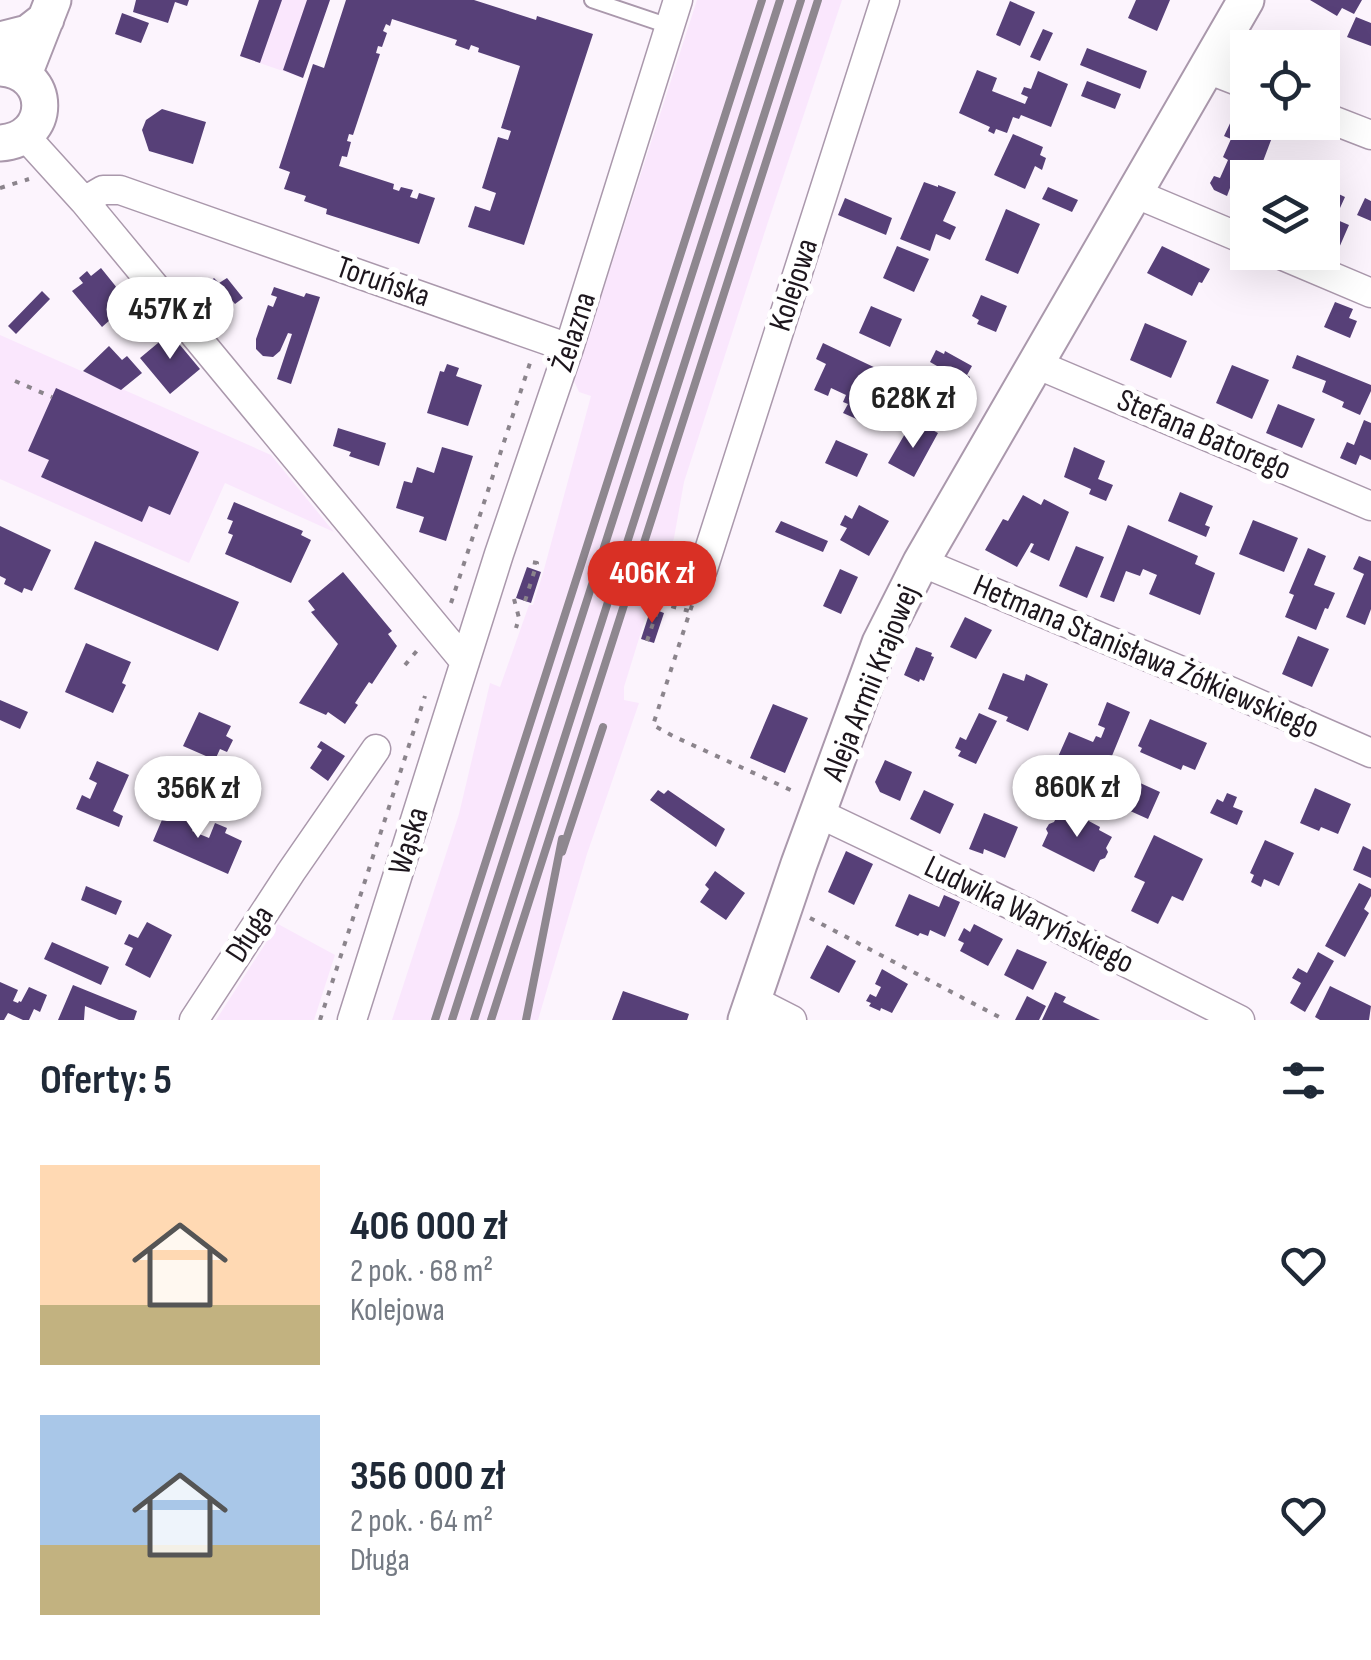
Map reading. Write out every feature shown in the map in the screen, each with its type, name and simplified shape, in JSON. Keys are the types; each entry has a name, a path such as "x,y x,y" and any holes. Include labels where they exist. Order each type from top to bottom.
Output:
{"street":[{"name":"Kolejowa","path":"703,569 885,0"},
{"name":"Aleja Armii Krajowej","path":"749,1010 811,804 880,643 921,562 1246,0"},
{"path":"0,40 28,32 49,10"},
{"path":"49,10 12,71 33,83 40,108 37,121 13,140 84,201 429,640 465,662"},
{"name":"Żelazna","path":"465,662 674,13"},
{"path":"1207,69 1230,79"},
{"path":"1340,123 1371,136"},
{"name":"Toruńska","path":"84,201 113,189 150,200 569,348"},
{"path":"1134,194 1230,234"},
{"path":"1317,270 1371,293"},
{"name":"Stefana Batorego","path":"1036,364 1371,506"},
{"name":"Hetmana Stanisława Żółkiewskiego","path":"921,562 1371,754"},
{"name":"Wąska","path":"352,1020 465,662"},
{"name":"Długa","path":"194,1020 290,872 376,750"},
{"name":"Ludwika Waryńskiego","path":"811,804 1240,1020"},
{"path":"749,1010 792,1020"}],"lane":[{"path":"592,0 674,13"}],"path":[{"path":"0,188 28,179"},
{"path":"429,640 450,607 540,337"},
{"path":"15,381 52,397"},
{"path":"522,574 527,561"},
{"path":"703,569 653,724 811,804"},
{"path":"524,601 535,570"},
{"path":"516,628 519,618 513,601 518,588"},
{"path":"647,641 660,603 690,611"},
{"path":"320,1020 426,690"},
{"path":"806,916 1005,1020"}],"shaded area":[{"path":"259,0 330,0 303,78 240,56"},
{"path":"697,0 842,0 684,482 674,538 624,687 624,700 639,703 587,854 538,1020 392,1020 459,814 490,683 500,687 543,573 591,396 579,392 574,381"},
{"path":"0,335 271,455 334,532 225,483 189,563 0,479"},
{"path":"278,924 335,955 314,1020 216,1020"}],"building":[{"path":"136,0 189,0 187,6 175,2 168,23 133,12"},
{"path":"259,0 282,0 260,63 240,56"},
{"path":"307,0 330,0 303,78 283,70"},
{"path":"346,0 474,0 593,34 524,245 468,227 475,206 490,211 496,193 482,188 498,137 508,140 511,131 501,128 520,66 392,19 383,31 387,33 382,47 378,46 376,53 380,54 353,135 349,134 347,157 342,156 339,166 394,184 393,189 399,191 401,187 413,190 410,197 417,199 419,193 435,198 419,244 326,214 327,209 304,201 306,196 284,189 290,172 279,168 313,64 324,68"},
{"path":"1136,0 1170,0 1157,31 1128,18"},
{"path":"1310,0 1362,0 1354,14 1342,8 1337,16"},
{"path":"1010,1 1035,12 1020,46 996,35"},
{"path":"122,13 149,23 141,43 115,34"},
{"path":"1356,17 1371,23 1371,46 1347,37"},
{"path":"1043,29 1053,33 1040,61 1030,57"},
{"path":"1087,48 1147,71 1140,89 1080,65"},
{"path":"977,70 997,78 992,91 1025,104 1028,97 1021,94 1024,87 1031,89 1038,71 1068,84 1051,127 1021,115 1019,119 1013,117 1007,133 996,129 994,134 988,131 990,127 959,113"},
{"path":"1087,81 1121,94 1115,109 1081,96"},
{"path":"162,109 206,122 193,164 149,151 142,130 146,120"},
{"path":"1013,134 1043,147 1040,155 1046,158 1042,170 1035,166 1025,189 994,175"},
{"path":"1231,140 1271,140 1264,160 1230,160 1227,196 1214,190 1210,183 1214,176 1220,178 1228,160 1223,157"},
{"path":"924,182 956,192 943,221 956,227 950,240 936,234 930,251 900,239"},
{"path":"1048,187 1078,200 1072,212 1042,199"},
{"path":"845,198 892,218 886,235 838,215"},
{"path":"1365,198 1371,201 1371,221 1357,215"},
{"path":"1006,209 1040,224 1018,274 985,260"},
{"path":"1340,221 1349,225 1340,246"},
{"path":"897,246 929,259 914,292 883,278"},
{"path":"1162,246 1210,269 1192,296 1147,273"},
{"path":"101,268 130,304 125,308 131,315 116,327 110,320 102,327 72,291 83,283 79,278 87,271 91,276"},
{"path":"214,278 219,283 227,278 243,298 235,304 230,298 211,313 199,299 208,292 204,287"},
{"path":"274,287 304,297 306,293 320,297 291,384 277,379 292,334 288,333 273,357 263,356 256,349 268,305 273,307 277,297 271,295"},
{"path":"42,291 50,299 16,334 8,326"},
{"path":"981,295 1007,306 996,332 977,324 979,320 972,316"},
{"path":"1335,302 1353,309 1349,318 1357,321 1350,338 1324,327"},
{"path":"871,306 902,319 890,347 859,333"},
{"path":"1145,323 1187,341 1171,378 1130,360"},
{"path":"165,327 200,369 170,394 140,358 164,338 159,332"},
{"path":"823,343 880,370 861,421 843,413 848,404 843,402 846,395 831,388 828,396 814,390 826,364 816,359"},
{"path":"109,346 122,360 127,356 142,373 121,390 83,371"},
{"path":"936,350 972,366 958,398 929,382 937,366 930,362"},
{"path":"1297,355 1371,385 1360,415 1322,392 1326,381 1292,368"},
{"path":"447,364 459,368 456,376 482,385 468,426 427,413 440,371 444,372"},
{"path":"1232,365 1269,380 1252,419 1216,403"},
{"path":"886,374 912,387 906,399 880,386"},
{"path":"56,388 199,452 170,515 149,506 142,522 41,477 49,460 28,451"},
{"path":"1278,404 1315,419 1302,448 1266,433"},
{"path":"1364,420 1371,423 1371,460 1360,455 1356,465 1340,458 1347,442 1354,445"},
{"path":"925,426 938,433 914,477 888,463 906,432 918,438"},
{"path":"338,428 386,443 379,466 333,446"},
{"path":"836,440 868,454 857,477 825,463"},
{"path":"442,447 473,456 446,541 419,532 424,517 396,508 404,481 412,483 417,467 434,473"},
{"path":"1074,447 1105,461 1098,479 1113,485 1106,501 1064,477"},
{"path":"1180,492 1213,506 1205,525 1210,527 1206,537 1168,521"},
{"path":"1023,495 1041,505 1044,499 1069,512 1049,561 1030,552 1034,544 1031,543 1017,567 985,550"},
{"path":"234,502 303,531 301,535 311,540 291,583 225,554 233,535 228,533 233,521 227,519"},
{"path":"859,505 889,521 869,556 840,540 847,528 840,525 845,515 852,519"},
{"path":"1253,520 1298,538 1284,572 1239,554"},
{"path":"781,521 828,541 823,552 775,532"},
{"path":"1128,525 1198,556 1195,564 1215,573 1200,615 1149,594 1157,575 1143,569 1140,576 1126,571 1114,602 1100,597"},
{"path":"0,526 51,550 32,591 24,588 22,593 4,584 6,579 0,576"},
{"path":"95,541 239,602 218,651 74,589"},
{"path":"1076,546 1104,557 1087,598 1059,586"},
{"path":"1308,548 1326,556 1314,585 1335,593 1316,630 1285,617 1294,595 1289,593"},
{"path":"1359,556 1371,561 1371,609 1365,625 1346,617 1364,574 1353,569"},
{"path":"527,567 541,572 531,603 516,598"},
{"path":"840,569 858,577 841,614 823,606"},
{"path":"343,572 392,631 388,634 397,646 355,703 358,705 345,724 328,712 326,715 299,703 338,644 311,612 315,610 308,601"},
{"path":"651,608 664,613 654,643 641,639"},
{"path":"965,617 992,630 976,659 950,647"},
{"path":"1298,636 1329,649 1312,687 1282,674"},
{"path":"86,643 131,662 113,713 65,692"},
{"path":"916,647 934,657 924,681 919,682 904,675"},
{"path":"1003,673 1024,681 1026,674 1048,684 1028,731 988,709"},
{"path":"0,700 28,712 20,729 0,720"},
{"path":"1107,702 1130,712 1107,768 1160,792 1148,819 1128,810 1131,803 1073,777 1070,783 1050,775 1069,732 1093,742 1096,736 1101,738 1105,728 1098,725"},
{"path":"773,704 808,718 785,773 750,758"},
{"path":"199,712 231,726 226,736 233,740 227,752 220,749 215,760 183,746"},
{"path":"979,713 997,721 976,764 958,756 961,751 955,748 960,737 966,740"},
{"path":"1150,719 1207,743 1195,770 1183,765 1181,770 1140,752 1142,748 1138,746"},
{"path":"321,741 345,756 328,781 310,768 322,750 317,747"},
{"path":"885,760 912,772 900,801 880,792 875,782"},
{"path":"97,761 129,775 113,811 123,816 119,827 76,809 82,795 90,799 97,783 89,779"},
{"path":"1315,788 1351,804 1338,834 1300,823"},
{"path":"658,790 664,794 668,790 725,829 716,847 650,800"},
{"path":"924,790 954,804 940,834 910,819"},
{"path":"1227,793 1237,797 1233,807 1243,811 1237,825 1210,813 1217,799 1223,802"},
{"path":"167,808 185,816 187,811 199,816 192,831 209,838 215,823 242,841 228,874 153,841"},
{"path":"1060,810 1087,820 1112,837 1105,858 1094,872 1042,846 1046,829"},
{"path":"984,813 1018,827 1005,858 984,849 983,854 969,849"},
{"path":"1154,835 1203,859 1183,901 1172,896 1158,924 1131,911 1145,882 1134,877"},
{"path":"1265,840 1294,853 1279,886 1264,879 1261,887 1251,882 1254,875 1250,873"},
{"path":"1363,846 1371,850 1371,878 1353,870"},
{"path":"846,851 873,864 854,905 828,892"},
{"path":"715,871 745,893 726,920 700,902"},
{"path":"1359,883 1371,889 1364,909 1369,913 1345,957 1325,946"},
{"path":"86,886 122,901 116,915 81,900"},
{"path":"909,894 939,907 944,895 960,902 945,937 930,930 928,936 918,936 895,926"},
{"path":"147,922 172,935 150,978 125,965 133,948 124,944 129,934 138,938"},
{"path":"974,924 1003,939 988,966 960,951 964,943 958,940 964,928 970,932"},
{"path":"52,942 109,967 101,985 44,959"},
{"path":"827,945 856,961 839,993 810,978"},
{"path":"1017,949 1047,962 1033,990 1004,975"},
{"path":"1318,952 1334,961 1305,1012 1290,1003 1301,983 1292,978 1298,968 1307,973"},
{"path":"882,969 908,984 892,1013 869,1006 871,1003 866,1001 870,994 876,997 881,987 875,984"},
{"path":"0,982 18,990 13,1001 18,1003 29,987 47,995 40,1012 34,1009 29,1020 8,1013 0,1020"},
{"path":"73,985 137,1011 134,1020 119,1020 85,1006 84,1020 58,1020"},
{"path":"1330,986 1371,1006 1369,1020 1315,1017"},
{"path":"623,991 689,1014 687,1020 612,1020"},
{"path":"1055,992 1066,997 1063,1002 1100,1020 1042,1020"},
{"path":"1027,996 1046,1006 1039,1020 1015,1020"}],"railway":[{"path":"435,1020 762,0"},
{"path":"452,1020 780,0"},
{"path":"474,1020 801,0"},
{"path":"491,1020 818,0"},
{"path":"562,852 603,727"},
{"path":"526,1020 562,839"}]}
